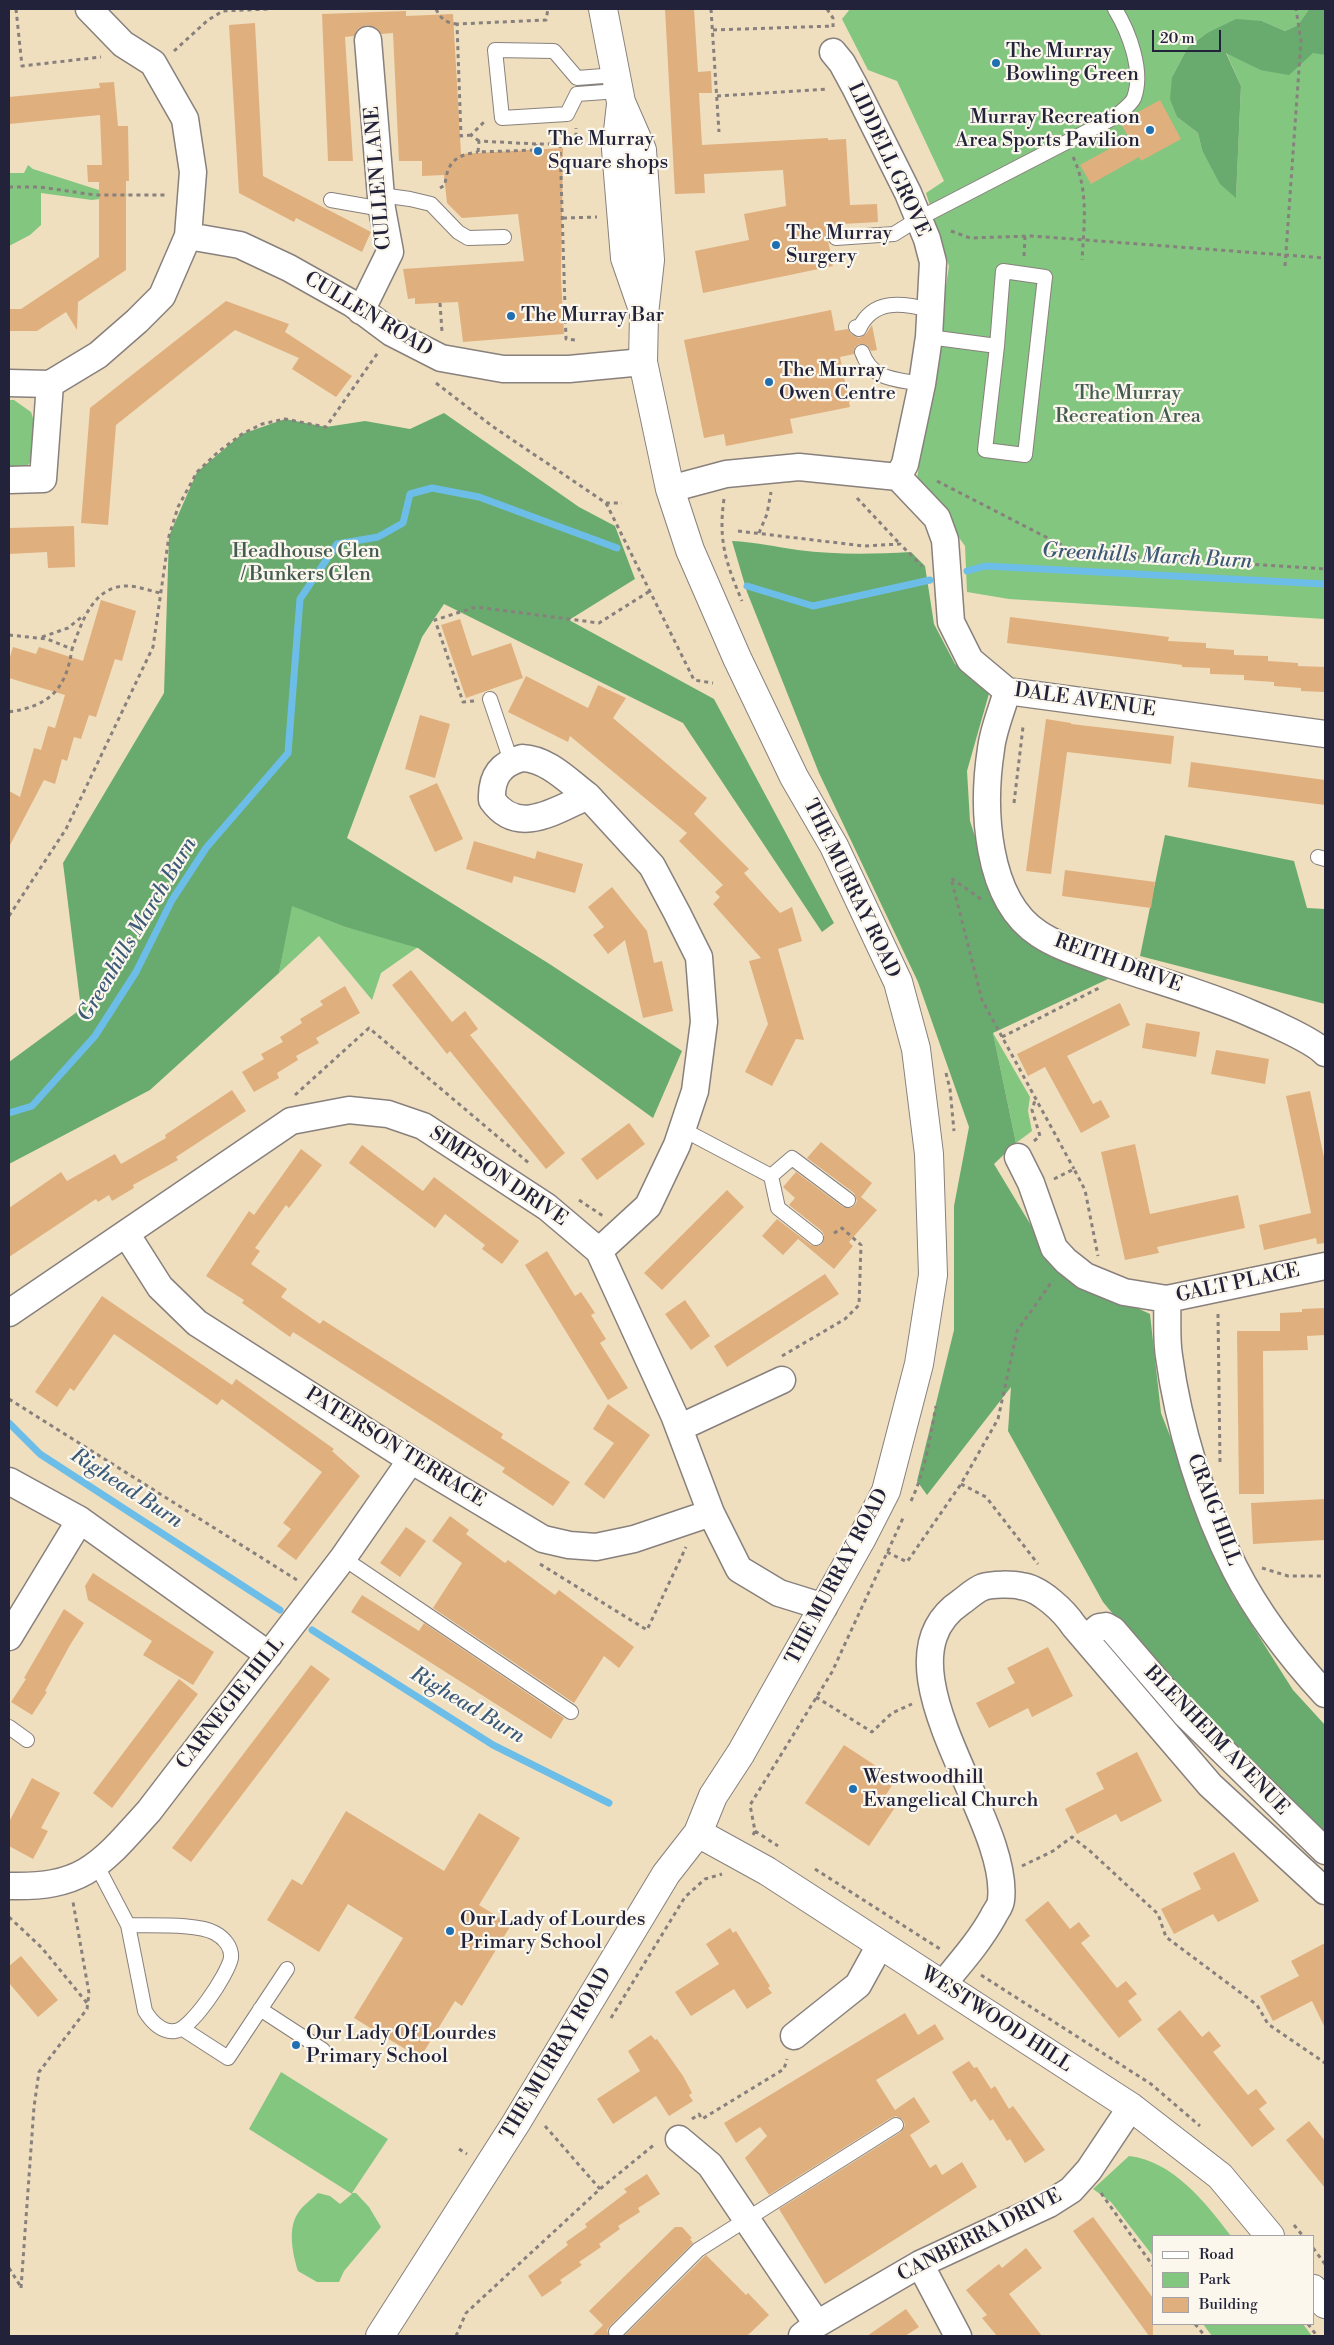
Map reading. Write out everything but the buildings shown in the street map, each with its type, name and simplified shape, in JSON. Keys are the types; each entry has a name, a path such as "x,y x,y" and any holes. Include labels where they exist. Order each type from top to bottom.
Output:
{"street":[{"path":"9,384 50,384 98,355 162,296 188,236 193,172 185,119 152,63 123,44 90,9"},
{"name":"THE MURRAY ROAD","path":"380,2336 516,2123 666,1874 698,1834 713,1796 741,1753 862,1538 886,1491 919,1364 933,1274 930,1154 916,1049 898,982 870,918 834,846 794,777 693,556 670,489 643,362 644,314 624,258 616,149 619,89 604,9"},
{"name":"CULLEN LANE","path":"361,311 390,252 382,202 368,40"},
{"name":"LIDDELL GROVE","path":"833,52 842,63 855,87 908,194 933,262 929,337 922,384 902,471"},
{"name":"CULLEN ROAD","path":"188,236 240,245 290,268 361,311 392,334 441,358 540,377 569,369 643,362"},
{"path":"9,480 42,479 50,384"},
{"path":"670,489 726,474 798,467 902,471"},
{"name":"DALE AVENUE","path":"902,471 937,518 945,540 951,622 970,660 1017,692 1325,734"},
{"name":"REITH DRIVE","path":"1017,692 991,748 987,807 994,859 1001,886 1015,914 1039,934 1073,951 1230,1004 1277,1024 1325,1053"},
{"path":"588,796 539,818 522,819 504,814 492,800 491,788 498,772 511,761 522,758 544,763 588,796 652,866 699,957 704,1022 695,1091 682,1129 648,1206 598,1251"},
{"name":"SIMPSON DRIVE","path":"9,1313 291,1121 349,1110 388,1114 423,1126 547,1207 598,1251 679,1428 711,1514 739,1569 778,1593 824,1607"},
{"name":"GALT PLACE","path":"1018,1157 1033,1190 1054,1248 1066,1261 1085,1276 1124,1292 1167,1299 1325,1266"},
{"name":"PATERSON TERRACE","path":"126,1235 160,1287 197,1323 411,1460 543,1539 569,1545 596,1547 634,1539 711,1514"},
{"name":"CRAIG HILL","path":"1167,1299 1168,1354 1178,1406 1195,1468 1231,1560 1256,1606 1307,1675 1325,1694"},
{"path":"679,1428 778,1370"},
{"name":"CARNEGIE HILL","path":"9,1886 38,1887 70,1880 96,1866 149,1811 317,1593 411,1460"},
{"path":"9,1481 80,1520 269,1655"},
{"path":"9,1637 80,1520"},
{"name":"BLENHEIM AVENUE","path":"943,1984 980,1940 1001,1902 999,1865 934,1695 928,1656 937,1625 956,1605 984,1586 1022,1586 1044,1596 1064,1612 1085,1639 1210,1785 1316,1884 1325,1852 1186,1715 1113,1630 1106,1626 1099,1627 1085,1639"},
{"name":"WESTWOOD HILL","path":"698,1834 767,1871 1131,2108 1220,2176 1269,2235"},
{"path":"794,2036 858,1985 880,1946"},
{"name":"CANBERRA DRIVE","path":"810,2330 920,2264 1049,2204 1070,2190 1088,2170 1131,2108"},
{"path":"677,2133 710,2165 746,2219 810,2330"},
{"path":"920,2264 958,2336"},
{"path":"1314,2289 1325,2304"}],"lane":[{"path":"836,238 894,234 918,219 1115,118 1133,99 1137,65 1122,20 1115,9"},
{"path":"495,50 554,51 577,78 619,89 577,94 567,114 502,118 495,50"},
{"path":"330,200 382,202 410,198 431,204 458,232 468,238 504,237"},
{"path":"1002,271 1045,277 1025,455 985,450 997,346 1002,271"},
{"path":"856,327 859,329 869,314 886,305 906,304 930,310"},
{"path":"929,337 997,346"},
{"path":"862,352 866,363 881,376 922,384"},
{"path":"490,699 511,761"},
{"path":"682,1129 771,1176 778,1208 816,1238"},
{"path":"771,1176 792,1158 848,1200"},
{"path":"343,1558 571,1712"},
{"path":"9,1727 27,1740"},
{"path":"96,1866 128,1926 145,2011 150,2020 166,2031 183,2029 194,2018 227,1967 231,1957 230,1948 224,1939 215,1933 205,1930 176,1926 128,1926"},
{"path":"183,2029 228,2058 287,1969"},
{"path":"260,2009 323,2050"},
{"path":"616,2332 698,2250 896,2125"}],"path":[{"path":"16,9 22,66 106,57"},
{"path":"155,68 208,20 223,11 268,9"},
{"path":"436,9 441,18 449,23 457,24"},
{"path":"711,9 719,132"},
{"path":"1284,266 1301,41 1296,9"},
{"path":"713,30 833,26"},
{"path":"717,96 855,87"},
{"path":"487,119 471,135 479,141 571,144"},
{"path":"478,152 479,141"},
{"path":"1066,142 1080,171 1086,207 1082,260"},
{"path":"445,185 446,170 461,154 536,150 536,144"},
{"path":"560,144 566,339 575,340"},
{"path":"9,187 40,187 95,195 168,195"},
{"path":"563,218 595,217"},
{"path":"918,219 970,238 1032,236 1325,258"},
{"path":"440,303 443,338"},
{"path":"9,916 66,829 153,647 169,536 178,507 197,472 218,452 242,434 262,424 285,419 326,427 392,334"},
{"path":"430,379 492,426 606,502 694,680 713,683"},
{"path":"902,471 1077,553 1325,569"},
{"path":"856,496 925,569"},
{"path":"606,502 622,503"},
{"path":"759,534 770,504"},
{"path":"738,531 864,546 900,544"},
{"path":"39,638 68,628 85,614 103,592 129,586 160,592"},
{"path":"490,699 463,702 435,620 476,607 599,623 650,591"},
{"path":"9,712 25,710 44,702 60,687 69,668 72,649 85,614"},
{"path":"9,634 39,638 72,649"},
{"path":"1013,808 1017,692"},
{"path":"1015,914 990,906 951,878 982,1000 1085,1190 1098,1257 1100,1281"},
{"path":"1002,1037 1118,979 1127,970"},
{"path":"1018,1157 1040,1136 1032,1110 1036,1097"},
{"path":"1033,1190 1074,1169"},
{"path":"778,1370 846,1319 859,1305 861,1245 842,1228 832,1235 816,1238"},
{"path":"862,1538 907,1562 961,1484 998,1419 1017,1330 1066,1261"},
{"path":"1218,1289 1220,1464"},
{"path":"9,1399 317,1593"},
{"path":"961,1484 986,1496 1044,1572"},
{"path":"531,1559 647,1630 686,1546"},
{"path":"607,2025 685,1897 705,1879 724,1874 740,1856 755,1831 750,1805 832,1672 887,1552"},
{"path":"1231,1560 1288,1576 1325,1576"},
{"path":"816,1696 872,1732 892,1713 934,1695"},
{"path":"1000,1879 1053,1850 1072,1837 1090,1851 1158,1914 1166,1937 1257,2005 1268,2024 1325,2063"},
{"path":"9,2268 21,2288 34,2107 39,2072 87,2009 88,2004 89,1994 70,1880"},
{"path":"9,1917 42,1948 88,2004"},
{"path":"456,2336 466,2313 600,2190 677,2133 699,2114 702,2119 784,2069 794,2036"},
{"path":"540,2132 550,2118"},
{"path":"545,2126 600,2190"},
{"path":"1100,2193 1152,2265"},
{"path":"1314,2249 1325,2264"},
{"path":"1196,2325 1205,2336"},
{"path":"1309,2325 1317,2336"}],"green space":[{"name":"The Murray Recreation Area","path":"850,9 1309,9 1298,25 1285,31 1262,21 1207,33 1188,47 1172,77 1177,117 1198,133 1202,150 1236,197 1241,86 1226,52 1260,70 1313,52 1325,55 1325,619 1009,599 967,592 965,546 917,479 949,266 926,193 944,181 897,81 868,70 842,19"},
{"path":"1309,9 1325,9 1325,55 1313,53 1289,75 1260,70 1226,53 1241,86 1236,198 1220,184 1202,150 1198,133 1177,117 1170,99 1172,77 1188,47 1207,33 1236,19 1262,21 1285,31 1298,25"},
{"path":"28,165 33,169 105,192 129,195 92,200 41,193 41,225 30,235 9,246 9,173 24,173"},
{"path":"9,400 14,400 31,412 36,427 31,461 25,469 9,470"},
{"name":"Headhouse Glen / Bunkers Glen","path":"444,413 579,507 615,526 635,579 569,620 714,699 834,923 822,932 683,723 444,604 422,637 347,838 548,963 682,1051 653,1118 418,948 345,927 292,906 279,973 150,1090 9,1164 9,1062 81,1009 63,863 164,693 169,536 197,472 242,434 285,419 326,427 365,421 410,429"},
{"path":"732,541 826,553 869,554 911,552 925,566 934,624 955,664 990,690 967,771 970,821 993,892 1009,925 1108,979 993,1033 1016,1143 994,1164 1032,1227 1068,1275 1150,1314 1161,1413 1232,1594 1293,1690 1325,1725 1325,1834 1166,1678 1103,1602 1008,1431 1011,1387 927,1495 917,1481 954,1330 954,1206 969,1127 918,982 819,773 747,592"},
{"path":"1165,835 1294,861 1307,908 1325,909 1325,1004 1140,956"},
{"path":"291,905 345,927 418,947 381,973 372,1000 319,936 279,973"},
{"path":"993,1033 1030,1097 1028,1111 1032,1131 1016,1143"},
{"path":"281,2072 388,2139 352,2193 356,2193 369,2207 381,2227 344,2271 339,2282 317,2282 298,2271 293,2250 293,2227 300,2210 318,2193 330,2196 340,2204 352,2194 249,2129"},
{"path":"1129,2156 1145,2160 1160,2166 1187,2186 1211,2210 1230,2235 1152,2235 1152,2255 1111,2202 1093,2189"},
{"path":"1204,2325 1304,2325 1312,2336 1212,2336"}],"waterway":[{"name":"Greenhills March Burn","path":"9,1113 32,1106 95,1036 136,972 172,900 206,848 288,753 300,599 337,544 378,537 403,523 410,494 432,488 479,497 617,548"},
{"name":"Greenhills March Burn","path":"967,571 985,566 1325,584"},
{"name":"Greenhills March Burn","path":"747,586 813,606 930,580"},
{"name":"Righead Burn","path":"9,1423 40,1454 280,1610"},
{"name":"Righead Burn","path":"312,1630 493,1745 609,1803"}],"place":[{"name":"The Murray Bowling Green","path":"996,63"},
{"name":"Murray Recreation Area Sports Pavilion","path":"1150,130"},
{"name":"The Murray Square shops","path":"538,151"},
{"name":"The Murray Surgery","path":"776,245"},
{"name":"The Murray Bar","path":"511,316"},
{"name":"The Murray Owen Centre","path":"769,382"},
{"name":"Westwoodhill Evangelical Church","path":"853,1789"},
{"name":"Our Lady of Lourdes Primary School","path":"450,1931"},
{"name":"Our Lady Of Lourdes Primary School","path":"296,2045"}]}
